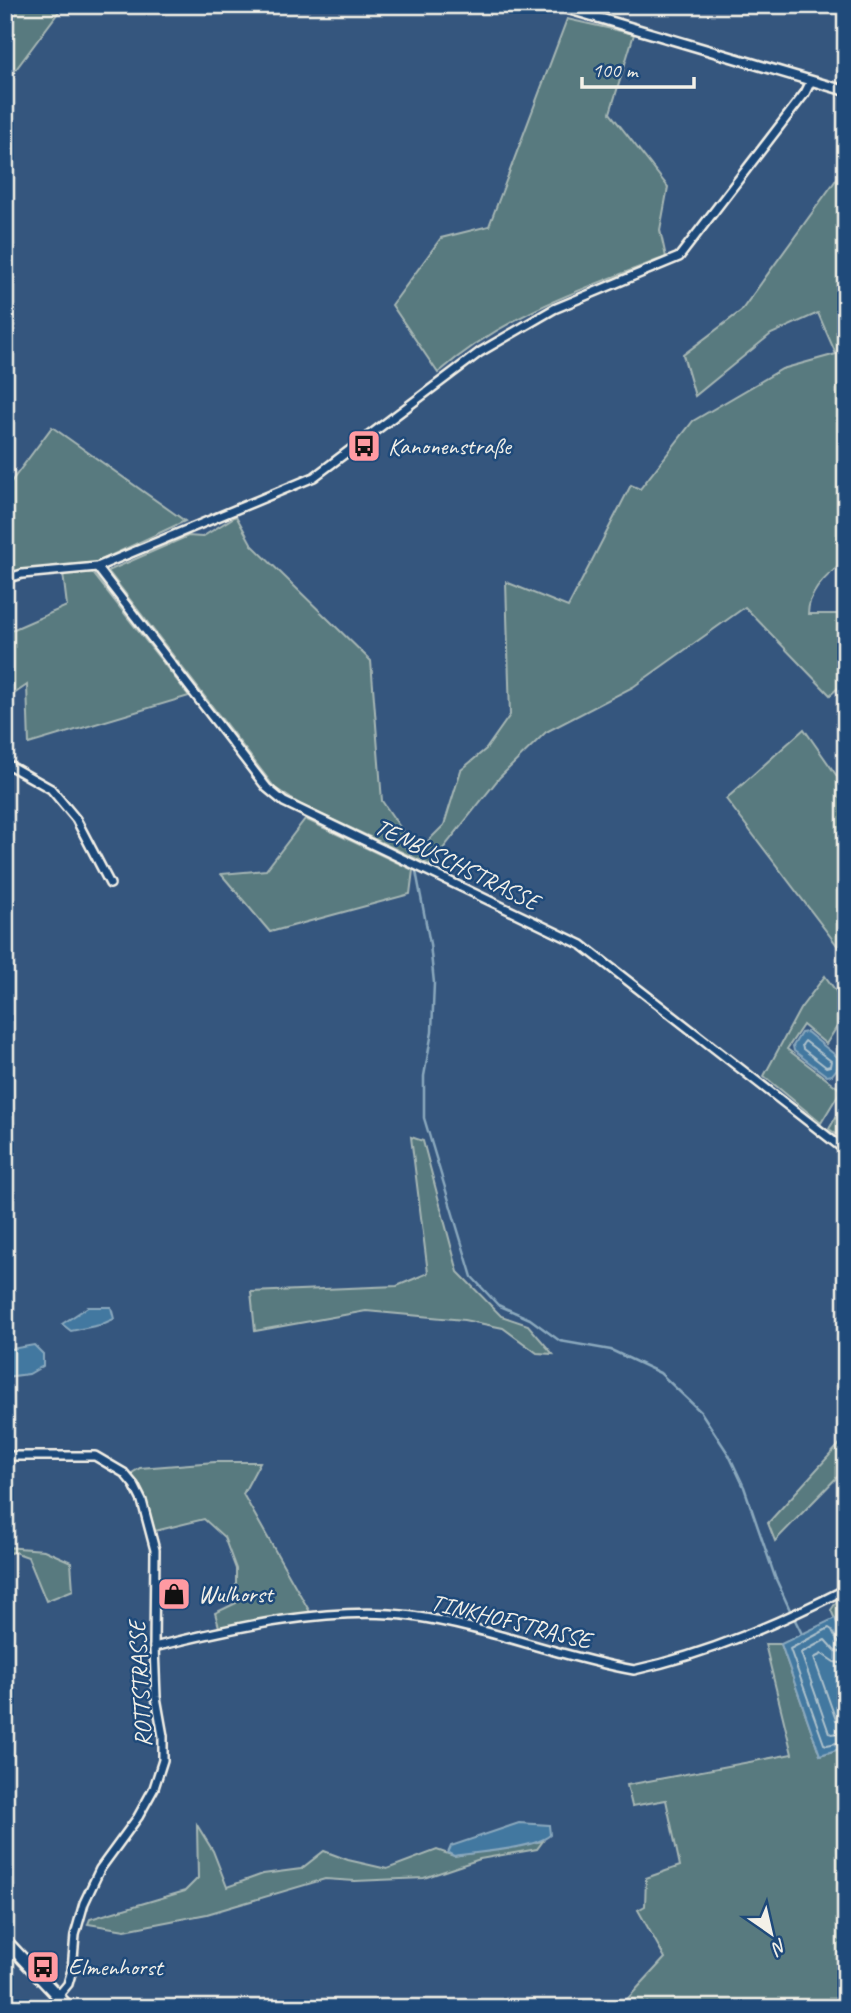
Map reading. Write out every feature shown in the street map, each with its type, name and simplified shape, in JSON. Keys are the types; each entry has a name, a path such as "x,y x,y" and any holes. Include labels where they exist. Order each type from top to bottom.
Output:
{"main road":[{"path":"5,1940 69,2008"}],"street":[{"path":"555,5 846,92"},
{"path":"5,579 22,574 97,567 313,477 480,352 554,309 679,257 805,93 811,81"},
{"name":"TENBUSCHSTRASSE","path":"97,567 267,788 284,802 582,945 846,1151"},
{"path":"5,763 51,789 76,819 110,884"},
{"name":"ROTTSTRASSE","path":"5,1456 95,1455 124,1473 142,1501 155,1550 154,1647 163,1760 154,1788 138,1817 100,1869 84,1903 75,1935 72,1970 68,1984 58,1996"},
{"name":"TINKHOFSTRASSE","path":"154,1647 233,1628 371,1614 411,1616 459,1626 634,1670 655,1666 746,1635 797,1614 846,1589"}],"green space":[{"path":"5,5 63,6 5,84"},
{"path":"567,19 634,34 610,113 668,187 660,230 666,257 546,304 490,334 438,373 392,305 441,238 489,226"},
{"path":"846,166 846,561 820,584 811,598 808,614 846,614 846,681 830,695 745,607 633,687 546,732 500,777 430,865 301,805 275,788 108,571 188,536 202,537 236,516 252,545 371,661 382,801 417,852 444,825 461,770 486,749 510,715 506,582 568,607 631,485 640,489 693,421 782,369 836,354 818,313 771,334 695,396 683,355 741,311"},
{"path":"52,427 185,521 95,563 5,573 5,490"},
{"path":"92,572 189,696 29,744 27,685 5,700 5,633 67,606 63,573"},
{"path":"804,729 846,789 846,957 726,799"},
{"path":"305,819 413,870 410,894 270,932 221,874 266,870"},
{"path":"825,976 843,1003 840,1022 826,1044 803,1025 787,1049 841,1090 821,1123 764,1076 800,1009"},
{"path":"846,1100 846,1141 829,1129"},
{"path":"411,1137 423,1141 458,1272 501,1316 528,1325 553,1354 537,1353 503,1328 464,1320 366,1311 255,1331 251,1292 397,1286 428,1273"},
{"path":"846,1437 846,1468 775,1541 768,1523"},
{"path":"215,1462 260,1462 243,1494 310,1612 302,1616 219,1627 215,1613 236,1603 236,1569 224,1537 204,1519 155,1531 132,1473 140,1468"},
{"path":"5,1547 44,1550 71,1562 73,1590 46,1601 28,1557 14,1552 5,1554"},
{"path":"846,1594 846,1645 831,1610 839,1598"},
{"path":"765,1644 781,1644 820,1755 846,1747 846,2008 650,2008 647,2003 641,2008 619,2008 665,1958 638,1910 645,1906 646,1878 680,1866 666,1800 632,1806 627,1785 792,1754"},
{"path":"197,1825 213,1851 227,1887 263,1874 301,1869 324,1851 387,1869 437,1850 454,1856 543,1841 537,1849 480,1859 424,1878 355,1881 325,1879 207,1914 125,1930 88,1924 90,1919 185,1891 198,1878"}],"water":[{"path":"807,1032 840,1059 840,1065 832,1075 827,1076 794,1051 793,1046 801,1033"},
{"path":"88,1307 111,1307 114,1319 71,1331 62,1324"},
{"path":"34,1345 43,1354 43,1366 29,1374 5,1377 5,1350"},
{"path":"835,1618 846,1645 846,1747 820,1755 781,1644"},
{"path":"519,1823 549,1825 550,1835 531,1844 505,1849 454,1856 448,1853 451,1846"}],"waterway":[{"path":"416,871 430,944 434,983 432,1032 424,1076 424,1118 472,1277 498,1305 530,1319 560,1341 611,1350 660,1373 701,1412 729,1455 744,1487 775,1577 790,1610"},
{"path":"794,1618 802,1634"}],"place":[{"name":"Kanonenstraße","path":"364,446"},
{"name":"Wulhorst","path":"174,1594"},
{"name":"Elmenhorst","path":"43,1967"}]}
